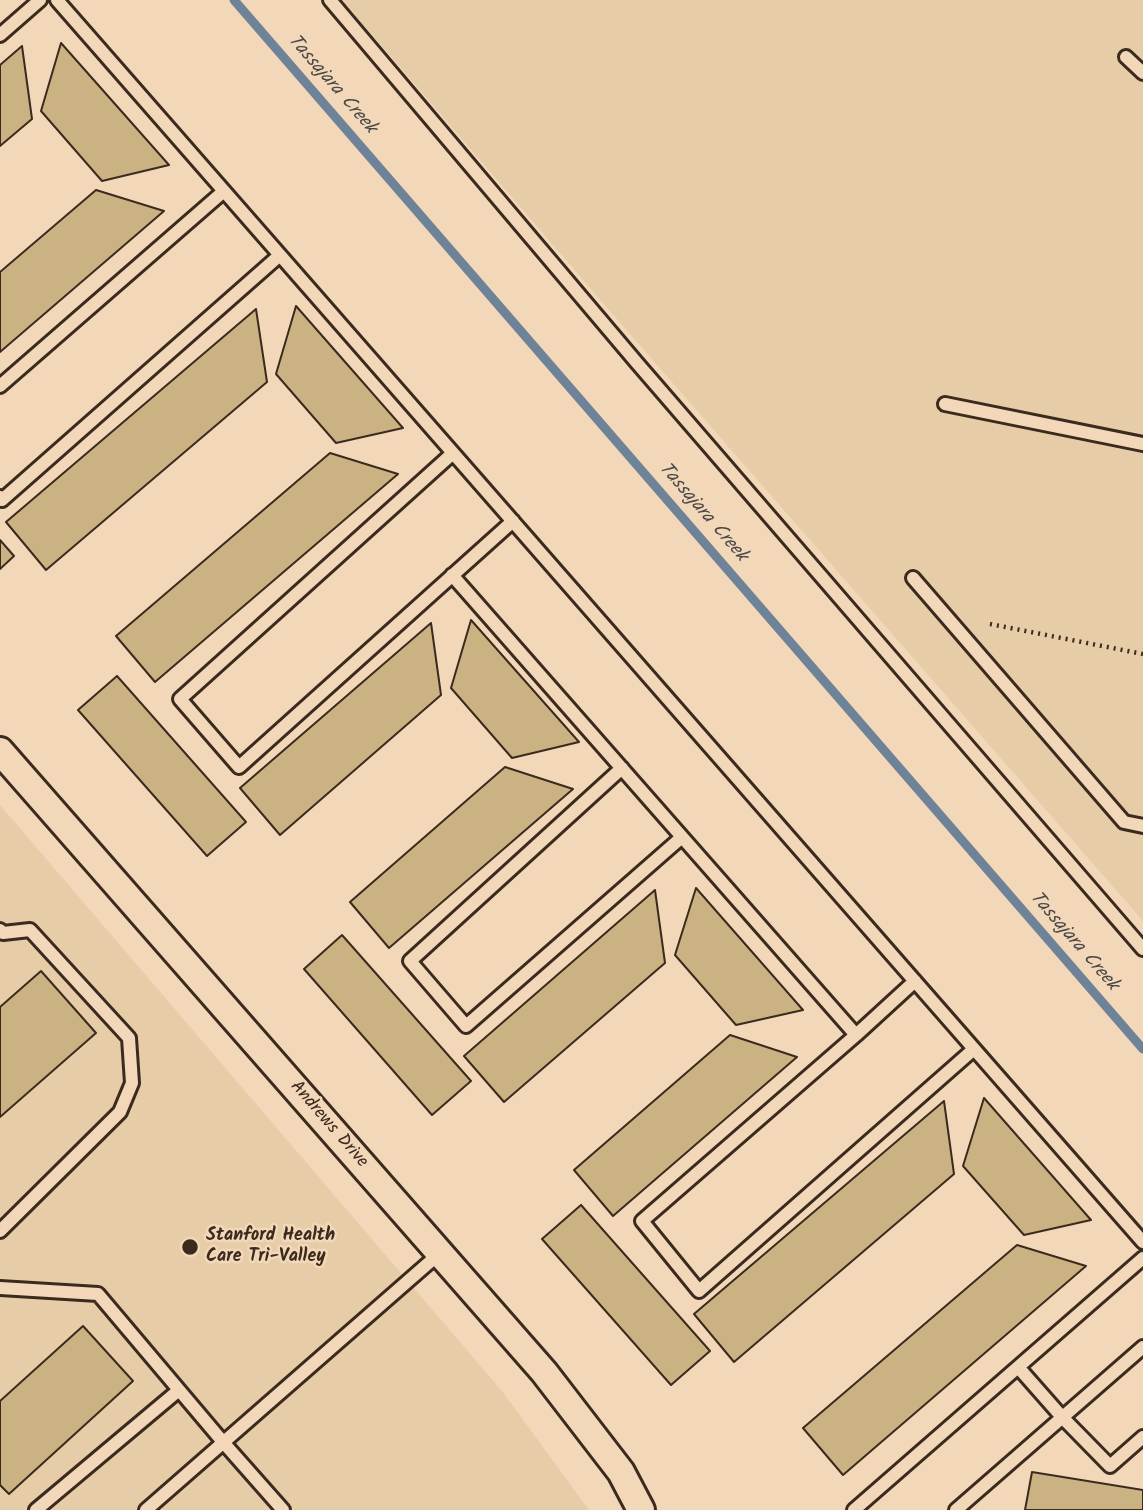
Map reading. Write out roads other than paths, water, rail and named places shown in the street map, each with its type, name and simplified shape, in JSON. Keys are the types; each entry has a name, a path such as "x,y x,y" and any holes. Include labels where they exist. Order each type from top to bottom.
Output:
{"street":[{"name":"Andrews Drive","path":"0,751 544,1372 621,1472 641,1510"}],"lane":[{"path":"0,35 40,0"},
{"path":"57,0 1143,1242"},
{"path":"330,0 637,363 1143,949"},
{"path":"1126,57 1143,73"},
{"path":"0,386 224,191"},
{"path":"0,497 2,500 280,255"},
{"path":"945,404 1143,444"},
{"path":"453,453 180,699 239,767 513,521"},
{"path":"452,575 856,1035"},
{"path":"913,578 1124,821 1143,826"},
{"path":"622,768 410,961 466,1026 682,837"},
{"path":"0,1231 120,1112 132,1083 129,1038 30,930 1,932"},
{"path":"915,981 642,1221 699,1291 974,1049"},
{"path":"146,1510 440,1253"},
{"path":"854,1510 1143,1258"},
{"path":"0,1288 98,1294 283,1510"},
{"path":"956,1510 1143,1347"},
{"path":"1018,1367 1062,1418 1110,1466 1143,1437"},
{"path":"36,1510 179,1390"}],"waterway":[{"name":"Tassajara Creek","path":"234,0 1143,1049"}],"place":[{"name":"Stanford Health Care Tri-Valley","path":"190,1247"}]}
